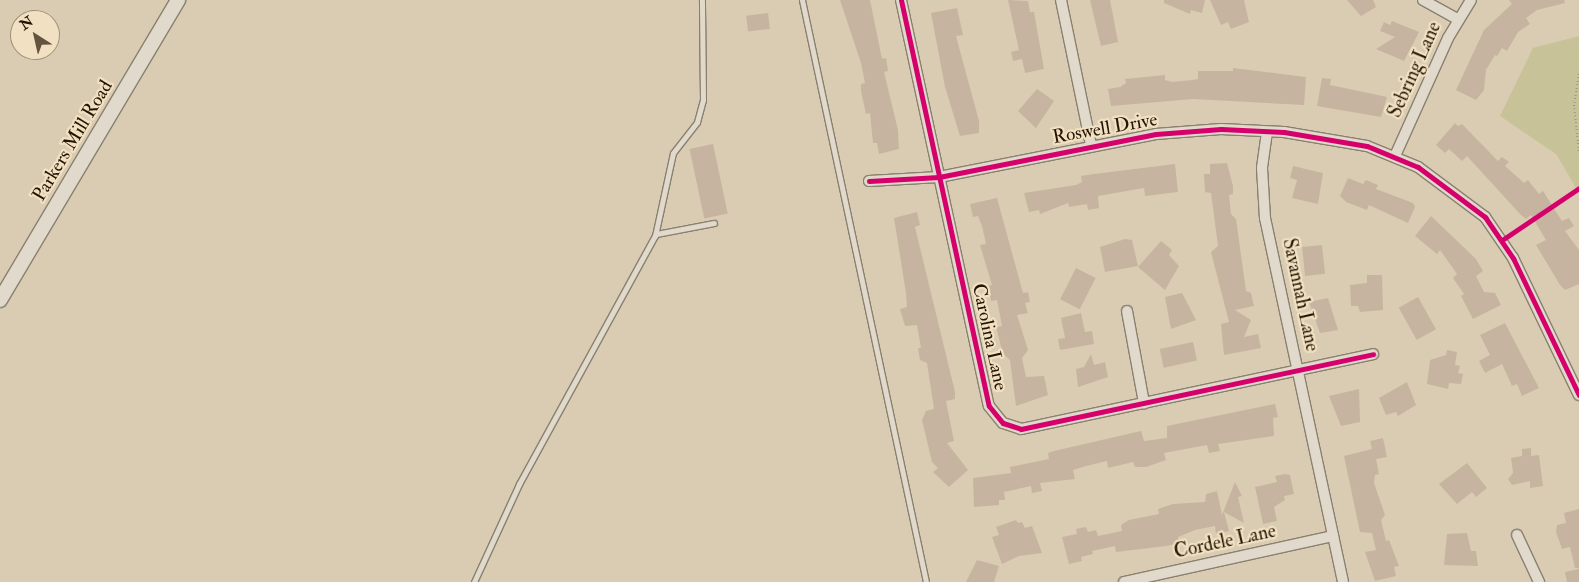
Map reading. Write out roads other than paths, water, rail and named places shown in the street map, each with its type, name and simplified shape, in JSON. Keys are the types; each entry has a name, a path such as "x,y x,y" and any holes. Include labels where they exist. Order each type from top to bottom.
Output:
{"main road":[{"name":"Parkers Mill Road","path":"0,300 178,0"}],"street":[{"name":"Carolina Lane","path":"901,0 989,406 1004,423 1021,429 1298,368 1373,354"},
{"path":"1061,0 1091,145"},
{"path":"1423,0 1457,19"},
{"name":"Sebring Lane","path":"1395,156 1457,19 1470,0"},
{"name":"Roswell Drive","path":"869,181 939,177 1091,145 1156,134 1267,132 1343,140 1395,156 1475,208 1502,240 1575,377 1579,394"},
{"name":"Savannah Lane","path":"1267,132 1262,168 1265,218 1343,582"},
{"path":"1128,311 1144,403"},
{"path":"1517,535 1539,582"},
{"name":"Cordele Lane","path":"1124,582 1153,579 1332,536"}],"lane":[{"path":"474,582 518,484 656,234 673,154 697,122 703,100 702,0"},
{"path":"802,0 926,582"},
{"path":"656,234 714,223"}]}
